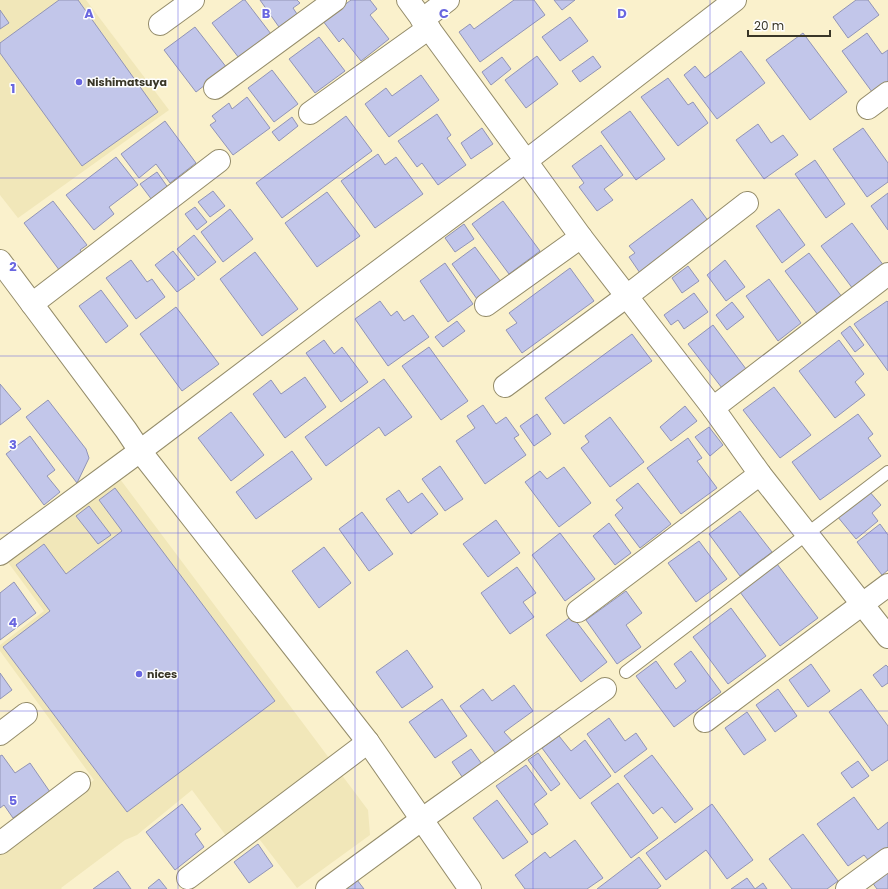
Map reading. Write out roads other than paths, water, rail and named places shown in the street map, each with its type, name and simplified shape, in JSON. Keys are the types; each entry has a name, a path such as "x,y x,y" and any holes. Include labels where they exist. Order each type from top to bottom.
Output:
{"street":[{"path":"160,24 193,0"},
{"path":"215,88 335,0"},
{"path":"408,0 581,237 713,408 760,474 888,637"},
{"path":"310,113 426,24 448,0"},
{"path":"0,554 140,451 526,161 735,0"},
{"path":"868,108 888,93"},
{"path":"32,304 219,161"},
{"path":"505,386 627,296 747,203"},
{"path":"486,305 581,237"},
{"path":"0,261 140,451 368,742 470,889"},
{"path":"713,408 888,274"},
{"path":"578,611 760,474"},
{"path":"705,721 888,585"},
{"path":"327,889 605,689"},
{"path":"0,734 26,714"},
{"path":"188,878 368,742"},
{"path":"0,843 79,783"},
{"path":"848,889 888,859"}],"lane":[{"path":"626,672 888,472"}],"place":[{"name":"Nishimatsuya","path":"79,82"},
{"name":"nices","path":"139,674"}]}
